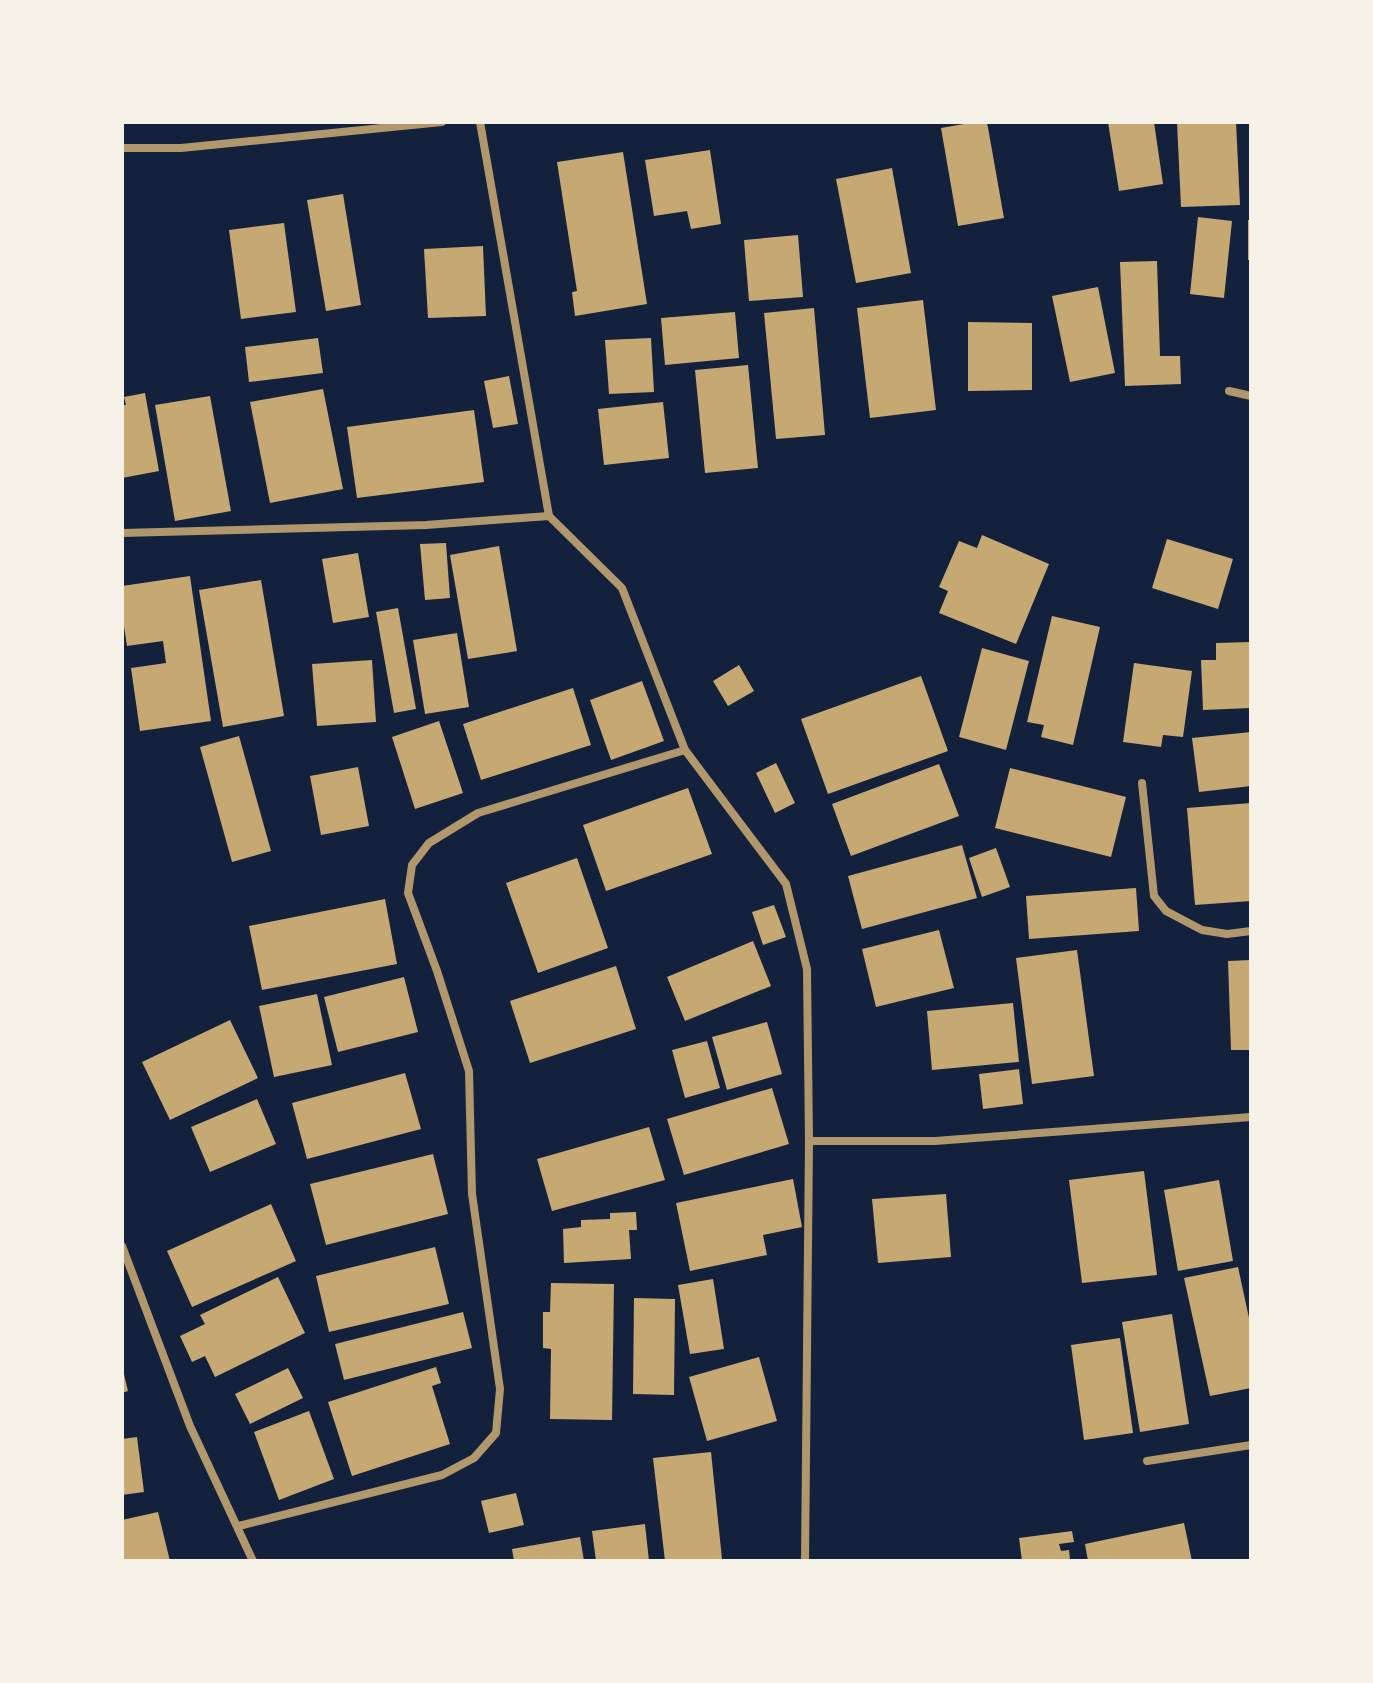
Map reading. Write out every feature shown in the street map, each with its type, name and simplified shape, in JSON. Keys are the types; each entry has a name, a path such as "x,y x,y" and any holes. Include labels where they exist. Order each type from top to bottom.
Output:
{"street":[{"path":"122,148 181,148 442,122"},
{"path":"480,122 549,516 622,588 685,750 786,884 807,969 809,1141 805,1561"},
{"path":"1229,391 1251,396"},
{"path":"122,533 426,525 549,516"},
{"path":"239,1526 442,1475 474,1458 496,1433 500,1389 472,1194 469,1071 408,893 412,865 429,843 478,813 685,750"},
{"path":"1142,783 1154,896 1166,911 1202,930 1227,934 1251,931"},
{"path":"809,1141 935,1141 1251,1117"},
{"path":"122,1246 190,1426 253,1561"},
{"path":"1147,1461 1251,1445"}],"building":[{"path":"987,122 1004,218 958,226 941,128"},
{"path":"1108,122 1154,122 1163,184 1119,191"},
{"path":"1177,122 1236,122 1240,205 1181,207"},
{"path":"710,150 721,224 691,229 687,211 654,216 645,160"},
{"path":"623,152 647,304 575,316 572,292 577,291 557,162"},
{"path":"892,168 911,273 856,283 836,179"},
{"path":"343,194 361,305 326,311 307,200"},
{"path":"1198,217 1232,221 1224,298 1190,294"},
{"path":"1248,220 1251,220 1251,260 1248,260"},
{"path":"284,223 296,312 241,319 229,230"},
{"path":"798,235 803,297 749,301 744,240"},
{"path":"483,246 486,316 428,318 424,249"},
{"path":"1157,261 1160,356 1180,356 1181,384 1125,386 1120,262"},
{"path":"1098,287 1115,373 1070,382 1052,296"},
{"path":"923,300 936,410 870,418 857,308"},
{"path":"814,308 825,435 776,439 764,313"},
{"path":"735,312 739,358 665,365 661,318"},
{"path":"968,322 1032,323 1032,390 968,391"},
{"path":"318,338 323,373 249,382 245,347"},
{"path":"651,338 654,392 609,394 605,340"},
{"path":"748,365 758,468 705,473 695,370"},
{"path":"509,376 518,424 493,428 484,381"},
{"path":"323,389 343,489 270,503 250,402"},
{"path":"145,393 159,471 122,478 124,397"},
{"path":"210,396 231,511 175,521 155,405"},
{"path":"663,402 669,458 604,465 598,409"},
{"path":"474,410 484,482 357,498 347,427"},
{"path":"982,535 1049,564 1016,644 939,613 948,591 939,587 959,541 977,548"},
{"path":"1167,539 1233,559 1218,609 1152,588"},
{"path":"446,543 450,598 425,600 420,544"},
{"path":"499,546 517,651 468,659 450,555"},
{"path":"358,553 369,617 333,623 322,559"},
{"path":"190,576 211,721 140,731 131,668 166,663 163,641 127,646 122,586"},
{"path":"261,580 284,716 223,727 199,590"},
{"path":"398,608 416,709 394,713 376,612"},
{"path":"1052,616 1100,627 1073,745 1041,737 1044,725 1027,722"},
{"path":"457,633 469,707 425,714 413,640"},
{"path":"1251,642 1251,708 1203,710 1201,660 1216,660 1216,643"},
{"path":"982,648 1029,661 1006,750 959,737"},
{"path":"372,660 376,722 317,726 312,664"},
{"path":"1134,663 1192,671 1183,737 1163,735 1161,747 1123,742"},
{"path":"739,665 754,691 728,706 713,681"},
{"path":"921,676 948,751 828,794 801,719"},
{"path":"642,681 664,741 611,760 590,700"},
{"path":"573,688 591,745 481,780 463,724"},
{"path":"439,721 463,793 415,809 392,737"},
{"path":"1251,732 1251,786 1199,792 1192,738"},
{"path":"239,736 271,851 232,862 200,747"},
{"path":"776,763 795,803 775,813 756,773"},
{"path":"939,764 959,816 851,856 832,804"},
{"path":"358,767 369,826 321,835 310,776"},
{"path":"1010,768 1126,797 1111,857 995,828"},
{"path":"688,788 712,854 606,891 583,825"},
{"path":"1251,803 1251,901 1195,905 1187,808"},
{"path":"962,845 977,898 862,929 848,876"},
{"path":"996,848 1010,887 982,897 969,858"},
{"path":"577,858 608,948 538,973 506,883"},
{"path":"1136,888 1139,931 1029,939 1026,896"},
{"path":"385,899 397,964 262,990 249,926"},
{"path":"774,905 786,937 763,945 752,912"},
{"path":"939,930 954,988 876,1007 862,949"},
{"path":"753,941 771,986 685,1021 667,977"},
{"path":"1077,950 1094,1076 1032,1084 1016,958"},
{"path":"1251,960 1251,1050 1231,1050 1228,961"},
{"path":"616,966 636,1029 530,1063 510,1001"},
{"path":"404,977 418,1032 338,1052 324,997"},
{"path":"317,994 332,1065 274,1077 259,1006"},
{"path":"1013,1003 1019,1062 932,1070 927,1011"},
{"path":"230,1020 258,1078 170,1120 142,1062"},
{"path":"767,1022 782,1074 727,1090 712,1037"},
{"path":"707,1041 720,1088 685,1098 672,1050"},
{"path":"1019,1069 1023,1104 983,1109 979,1074"},
{"path":"405,1073 421,1129 307,1159 292,1103"},
{"path":"772,1088 789,1144 684,1175 667,1119"},
{"path":"257,1099 276,1144 210,1172 191,1127"},
{"path":"649,1127 665,1180 552,1211 537,1159"},
{"path":"433,1154 448,1214 326,1245 310,1184"},
{"path":"1144,1171 1157,1275 1082,1283 1069,1180"},
{"path":"793,1179 802,1227 763,1235 767,1255 690,1271 676,1203"},
{"path":"1219,1180 1233,1261 1178,1271 1164,1190"},
{"path":"946,1194 951,1257 878,1263 872,1199"},
{"path":"271,1204 296,1261 192,1307 167,1251"},
{"path":"636,1212 637,1230 629,1230 631,1259 564,1263 563,1229 581,1227 581,1220 610,1219 610,1213"},
{"path":"435,1247 449,1304 329,1332 316,1276"},
{"path":"1238,1267 1251,1327 1251,1388 1210,1396 1184,1278"},
{"path":"278,1277 305,1333 215,1377 205,1356 192,1362 180,1336 205,1324 200,1315"},
{"path":"713,1279 724,1349 690,1354 678,1285"},
{"path":"551,1283 614,1284 612,1420 550,1419 551,1349 543,1348 543,1312 550,1312"},
{"path":"634,1298 675,1299 674,1395 633,1394"},
{"path":"463,1312 472,1348 344,1380 335,1344"},
{"path":"1172,1314 1189,1424 1140,1432 1122,1322"},
{"path":"1120,1338 1133,1433 1084,1440 1071,1345"},
{"path":"759,1357 777,1421 707,1441 689,1377"},
{"path":"122,1366 128,1391 122,1393"},
{"path":"436,1367 441,1383 432,1386 450,1444 352,1476 328,1402"},
{"path":"288,1368 303,1398 250,1424 235,1394"},
{"path":"309,1411 334,1479 279,1500 254,1432"},
{"path":"137,1437 144,1492 122,1495 122,1439"},
{"path":"711,1452 722,1559 665,1561 653,1458"},
{"path":"516,1493 524,1525 489,1533 481,1501"},
{"path":"158,1512 170,1561 122,1561 122,1520"},
{"path":"1184,1523 1192,1561 1088,1561 1085,1544"},
{"path":"645,1524 649,1561 596,1561 592,1531"},
{"path":"1072,1531 1074,1542 1059,1544 1061,1551 1069,1550 1070,1559 1022,1561 1019,1538"},
{"path":"580,1537 584,1561 514,1561 512,1549"}]}
